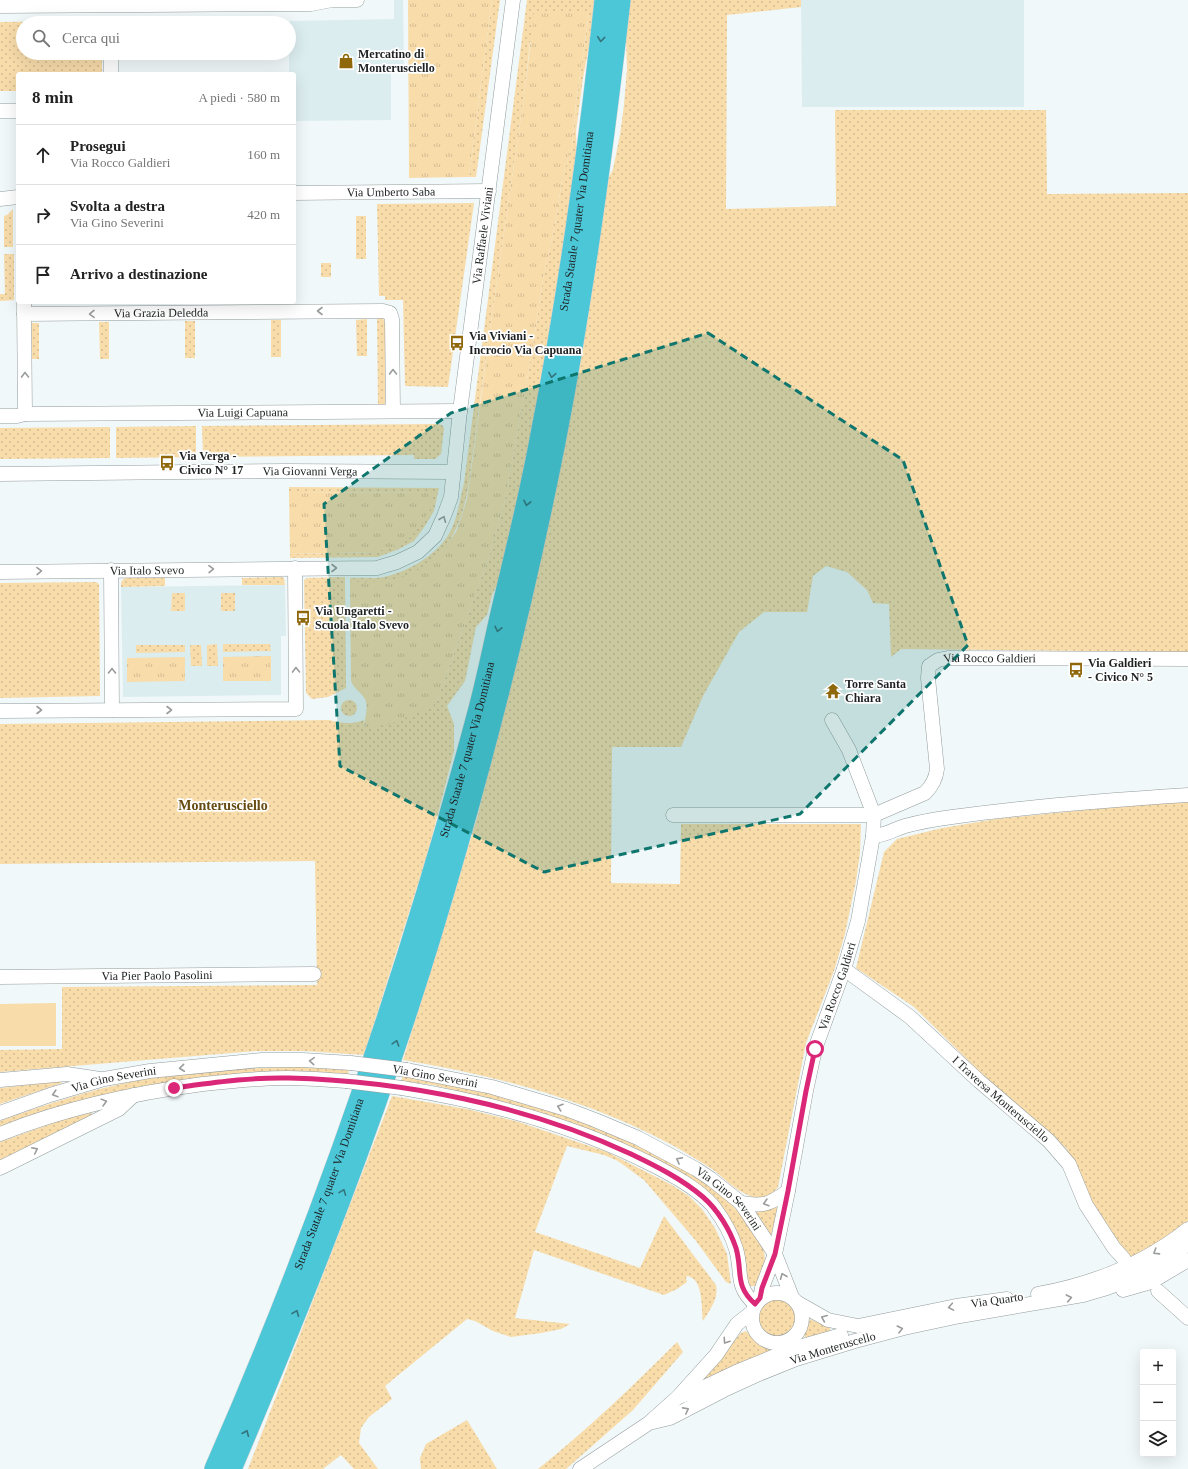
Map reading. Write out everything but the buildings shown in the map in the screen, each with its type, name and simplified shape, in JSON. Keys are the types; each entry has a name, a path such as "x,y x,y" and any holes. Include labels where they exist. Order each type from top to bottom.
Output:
{"highway":[{"name":"Strada Statale 7 quater Via Domitiana","path":"215,1469 236,1422 306,1247 360,1102 396,994 430,884 480,707 526,509 570,275 594,102 605,0"},
{"name":"Strada Statale 7 quater Via Domitiana","path":"231,1469 319,1254 391,1056 430,938 494,709 537,527 569,368 599,180 620,0"}],"street":[{"path":"0,6 311,4 332,0 357,0"},
{"name":"Via Raffaele Viviani","path":"453,472 513,0"},
{"path":"111,60 111,72"},
{"path":"0,111 16,111"},
{"name":"Via Umberto Saba","path":"296,193 489,191"},
{"path":"0,199 16,197"},
{"name":"Via Grazia Deledda","path":"25,414 24,308 383,311 390,313 392,319 393,411"},
{"name":"Via Luigi Capuana","path":"0,416 17,416 25,414 460,411"},
{"name":"Via Giovanni Verga","path":"0,474 286,471 453,472"},
{"name":"Via Italo Svevo","path":"0,572 377,568 397,562 418,552 435,536 451,497 453,472"},
{"path":"0,711 296,709 295,568"},
{"path":"111,570 112,710"},
{"name":"Via Rocco Galdieri","path":"755,1305 775,1254 815,1049 844,969 858,920 873,836 874,815 918,797 931,788 934,782 937,769 928,672 929,666 938,660 948,658 1188,660"},
{"path":"673,815 874,815 849,750 832,720"},
{"path":"873,836 884,836 915,823 989,812 1081,802 1188,795"},
{"name":"I Traversa Monterusciello","path":"844,969 910,1017 1049,1141 1069,1164 1086,1205 1114,1248 1124,1259"},
{"name":"Via Pier Paolo Pasolini","path":"0,976 314,974"},
{"name":"Via Gino Severini","path":"0,1113 104,1079 150,1071 262,1060 303,1060 351,1063 407,1070 492,1087 536,1099 595,1120 638,1138 696,1169 711,1179 741,1203 775,1254 795,1300"},
{"path":"0,1080 66,1074 104,1079"},
{"name":"Via Gino Severini","path":"0,1134 53,1116 134,1095 174,1088 254,1079 288,1078 346,1081 402,1088 478,1102 583,1133 673,1176 694,1189 713,1207 725,1226 736,1249 740,1284 747,1297 755,1305"},
{"path":"0,1168 119,1109 134,1095"},
{"path":"741,1203 754,1205 766,1204 788,1191"},
{"name":"Via Quarto","path":"795,1300 828,1320 858,1326 956,1306 1055,1291 1081,1284 1121,1270 1154,1253 1188,1229"},
{"path":"1107,1288 1159,1264 1188,1244"},
{"path":"1107,1288 1125,1290 1151,1282 1188,1260"},
{"path":"737,1324 740,1304 740,1284"},
{"name":"Via Monteruscello","path":"580,1469 649,1422 670,1418 724,1390 792,1350 855,1341 904,1328 960,1316 1070,1298 1107,1288"},
{"path":"1158,1291 1188,1318"},
{"path":"649,1422 678,1397 716,1355 737,1324 768,1294 776,1292 784,1293 795,1300 801,1310 801,1324 794,1336 792,1350"},
{"path":"755,1305 751,1320 753,1328 758,1335 764,1340 772,1343 780,1343 792,1350"},
{"path":"678,1397 696,1391 736,1372 792,1350 841,1335"}],"highlighted area":[{"path":"708,333 903,460 968,645 800,814 544,872 340,766 324,504 451,413"}],"shaded area":[{"name":"Mercatino di Monterusciello","path":"394,0 403,0 404,69 391,70 391,120 296,121 296,72 289,72 289,60 296,60 296,21 394,19"},
{"path":"801,0 1024,0 1024,107 802,107"},
{"path":"285,585 286,636 281,636 281,695 123,697 121,587"}],"green space":[{"path":"408,0 492,0 469,177 409,178"},
{"path":"492,0 500,0 476,177 469,177"},
{"path":"527,0 596,0 576,131 577,173 534,429 504,570 492,595 487,615 476,627 465,681 447,706 454,724 454,751 428,852 364,1055 305,1051 257,1051 0,1072 0,1050 62,1049 62,987 317,985 315,861 0,864 0,724 329,720 342,723 351,723 364,720 364,728 435,706 490,554 505,500 532,352 543,279 555,225 563,174 572,147 576,102 589,13 530,42 525,89 469,482 466,500 455,532 436,557 423,568 408,576 381,582 350,582 350,578 384,577 404,570 423,560 446,539 451,530 459,507 464,483"},
{"path":"630,0 801,0 801,7 727,15 726,209 836,206 835,110 1046,110 1047,194 1188,193 1188,652 901,649 891,657 889,604 873,603 867,590 847,572 826,566 813,576 807,612 764,612 739,632 703,696 681,747 612,747 611,883 680,884 681,824 861,824 860,853 856,881 845,934 834,971 806,1043 778,1187 770,1195 761,1197 752,1197 744,1193 735,1188 712,1169 681,1150 638,1128 606,1114 540,1091 472,1073 403,1060 478,815 508,690 604,188 613,169 620,135 627,69 626,35"},
{"path":"534,13 589,13 576,102 572,147 563,174 555,225 543,279 532,352 505,500 490,554 435,706 392,723 364,729 366,702 351,681 350,582 388,581 413,573 428,564 441,552 456,532 462,515 467,499 525,89"},
{"path":"0,22 16,22 16,60 102,60 102,72 16,72 16,91 0,91"},
{"path":"474,203 448,387 405,386 403,300 385,300 385,296 379,296 377,204"},
{"path":"13,209 13,247 4,247 4,216"},
{"path":"356,216 366,216 366,259 356,259"},
{"path":"4,254 14,254 14,300 0,301 0,294 5,294"},
{"path":"321,263 331,263 331,277 321,277"},
{"path":"377,316 382,318 385,323 385,404 378,406"},
{"path":"367,319 367,356 357,356 356,320"},
{"path":"271,320 281,320 281,357 271,357"},
{"path":"185,321 195,321 195,358 185,358"},
{"path":"99,322 109,322 109,359 100,359"},
{"path":"31,323 39,323 39,359 32,359"},
{"path":"442,425 444,428 441,454 435,459 414,459 414,455 203,457 202,426"},
{"path":"196,426 196,457 116,458 116,427"},
{"path":"110,427 110,458 0,459 0,428"},
{"path":"289,487 439,488 434,511 425,526 414,541 399,549 378,557 290,558 290,554 377,552 433,492 289,493"},
{"path":"434,492 430,510 421,523 411,537 397,545 377,552 290,554 289,493"},
{"path":"345,577 346,688 328,697 312,699 306,693 304,580 307,578"},
{"path":"126,578 165,578 165,586 121,587 122,581"},
{"path":"242,578 284,578 285,585 242,585"},
{"path":"96,582 99,584 100,696 0,698 0,583"},
{"path":"172,593 185,593 185,611 171,611"},
{"path":"221,593 235,593 235,611 221,611"},
{"path":"217,644 218,666 207,666 207,645"},
{"path":"223,644 270,644 271,651 223,652"},
{"path":"136,645 185,645 185,652 136,653"},
{"path":"190,645 201,645 202,666 191,666"},
{"path":"271,656 271,681 223,681 223,657"},
{"path":"185,657 185,681 127,682 127,658"},
{"path":"349,700 355,702 357,708 355,714 349,716 343,714 341,708 343,702"},
{"path":"1188,802 1188,1221 1132,1260 1090,1202 1079,1171 1066,1148 988,1080 914,1007 856,968 884,852 897,839 942,828 996,819 1124,806"},
{"path":"56,1003 56,1046 0,1046 0,1004"},
{"path":"299,1067 349,1069 348,1075 261,1073 0,1128 0,1121 17,1115 84,1093 135,1081 217,1071"},
{"path":"403,1076 492,1092 595,1125 679,1165 707,1183 738,1211 759,1240 764,1250 765,1260 764,1267 756,1286 749,1286 744,1258 699,1185 498,1101 433,1085 401,1081"},
{"path":"62,1081 62,1083 0,1104 0,1088"},
{"path":"392,1096 467,1109 519,1122 607,1152 672,1185 689,1196 702,1209 715,1228 727,1254 731,1284 726,1282 696,1241 644,1180 618,1161 604,1155 567,1146 535,1232 640,1268 664,1216 716,1285 717,1290 715,1299 703,1321 701,1294 696,1282 692,1278 687,1276 687,1282 664,1295 534,1250 515,1318 570,1324 561,1329 511,1337 493,1331 475,1321 467,1319 385,1386 392,1399 369,1417 361,1428 359,1443 378,1469 354,1469 341,1455 323,1469 248,1469"},
{"path":"92,1113 92,1116 0,1160 0,1142 70,1117"},
{"path":"778,1208 771,1236 756,1212"},
{"path":"777,1297 785,1299 791,1303 795,1309 797,1317 795,1325 791,1331 785,1335 777,1337 769,1335 763,1331 759,1325 757,1317 759,1309 763,1303 769,1299"},
{"path":"810,1319 830,1328 830,1332 805,1338 804,1334"},
{"path":"746,1331 757,1342 774,1350 698,1385 741,1333"},
{"path":"677,1342 683,1352 633,1410 566,1469 538,1469 609,1408"},
{"path":"467,1420 497,1469 421,1469 420,1458 426,1444"}],"place":[{"name":"Mercatino di Monterusciello","path":"346,61"},
{"name":"Via Viviani - Incrocio Via Capuana","path":"457,343"},
{"name":"Via Verga - Civico N° 17","path":"167,463"},
{"name":"Via Ungaretti - Scuola Italo Svevo","path":"303,618"},
{"name":"Via Galdieri - Civico N° 5","path":"1076,670"},
{"name":"Torre Santa Chiara","path":"833,691"}],"district":[{"name":"Monterusciello","path":"223,805"}],"route":[{"path":"174,1088 254,1079 288,1078 374,1084 440,1094 478,1102 583,1133 645,1161 673,1176 694,1189 704,1198 713,1207 725,1226 736,1249 740,1284 747,1297 755,1304 760,1298 762,1288 775,1254 815,1049"}]}
